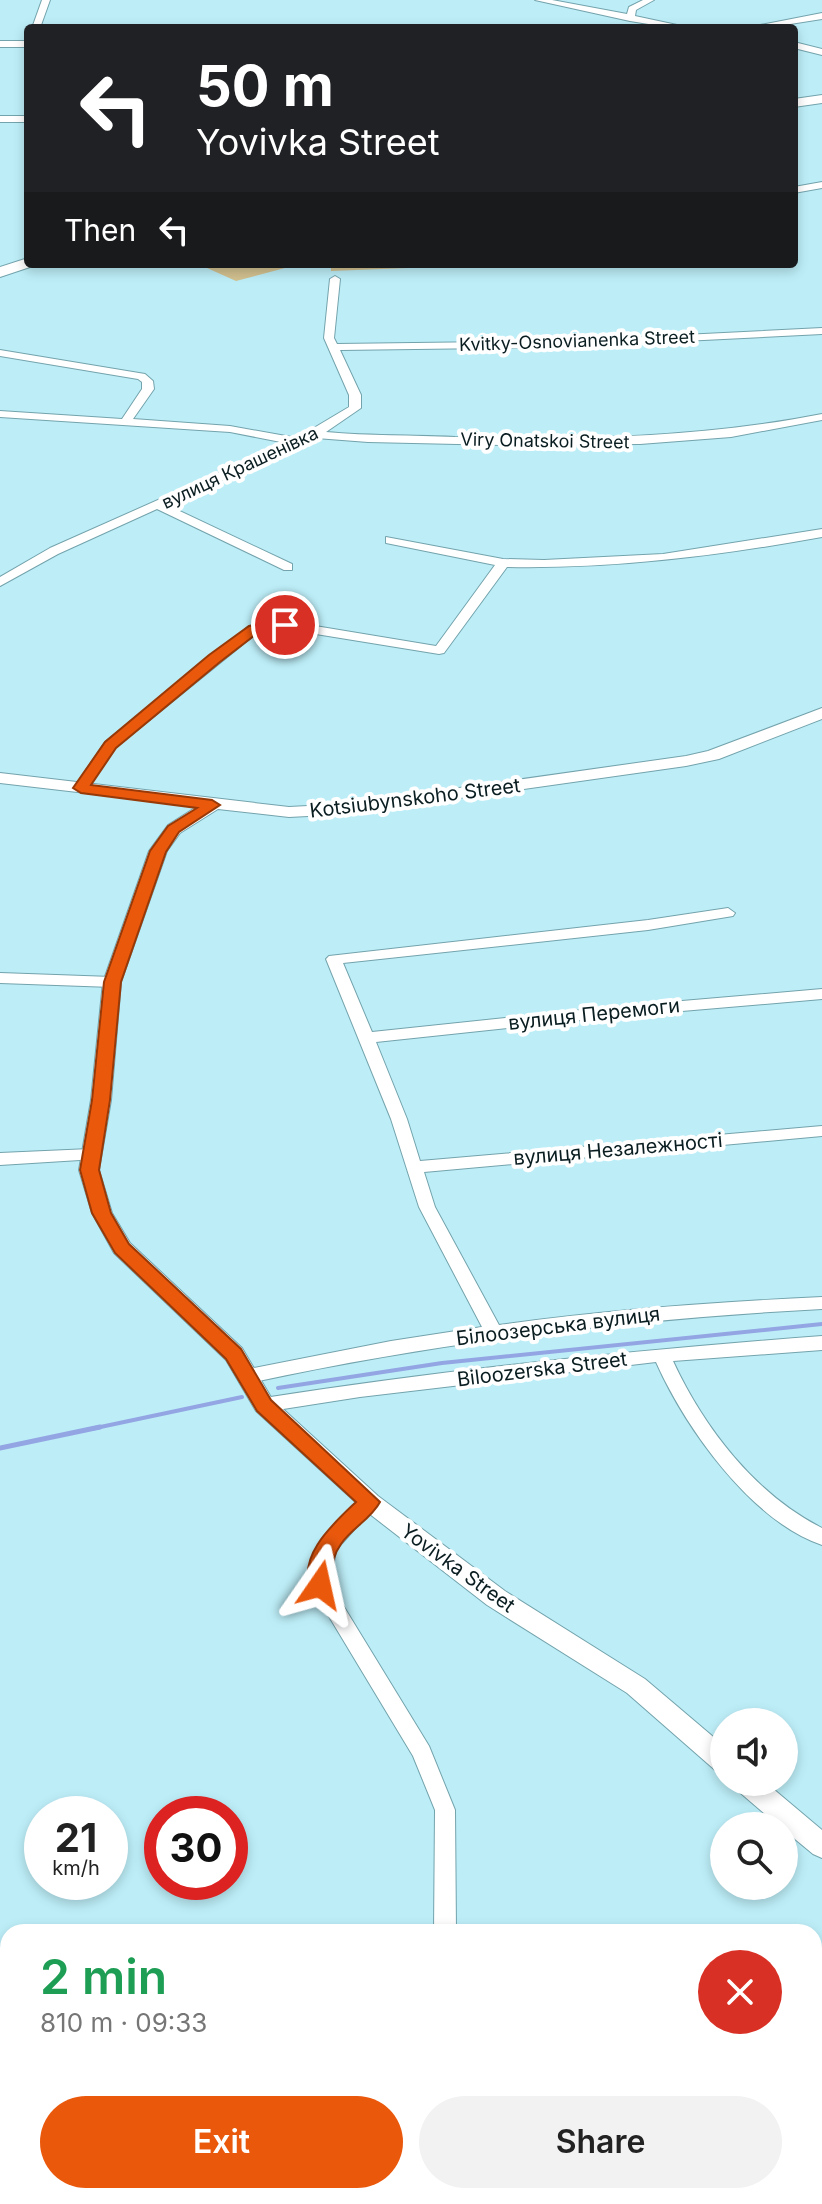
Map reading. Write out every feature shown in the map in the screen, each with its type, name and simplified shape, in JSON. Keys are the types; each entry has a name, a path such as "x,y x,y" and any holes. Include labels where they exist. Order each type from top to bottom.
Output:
{"main road":[{"path":"798,102 822,99"},
{"path":"0,272 24,264"}],"street":[{"path":"37,24 46,0"},
{"path":"539,0 664,24"},
{"path":"630,18 632,9 650,0"},
{"path":"773,24 822,16"},
{"path":"0,44 24,44"},
{"path":"798,46 822,52"},
{"path":"0,119 24,119"},
{"path":"798,189 822,185"},
{"name":"вулиця Крашенівка","path":"0,582 54,551 315,434 348,414 356,401 329,338 335,279"},
{"name":"Kvitky-Osnovianenka Street","path":"332,347 562,344 822,331"},
{"path":"0,353 141,376 147,381 148,389 125,423"},
{"path":"0,414 230,429 297,441"},
{"name":"Viry Onatskoi Street","path":"315,434 536,443 629,443 739,432 822,417"},
{"path":"158,505 288,567"},
{"path":"390,540 503,563 557,565 653,561 712,554 822,533"},
{"path":"81,788 110,745 254,629 285,625 439,650 503,563"},
{"name":"Kotsiubynskoho Street","path":"0,778 289,812 346,809 637,770 713,755 821,715"},
{"name":"Yovivka Street","path":"212,805 174,829 158,851 112,982 101,1100 90,1155 93,1189 110,1232 122,1248 217,1336 249,1376 264,1405 370,1502 496,1598 636,1686 710,1750"},
{"path":"492,1329 427,1207 367,1038 334,959 728,913"},
{"path":"0,978 112,982"},
{"name":"вулиця Перемоги","path":"367,1038 822,994"},
{"name":"вулиця Незалежності","path":"414,1167 822,1131"},
{"path":"0,1159 90,1155"},
{"name":"Білоозерська вулиця","path":"249,1376 363,1351 492,1329 763,1305 822,1303"},
{"name":"Biloozerska Street","path":"264,1405 360,1390 661,1355 822,1343"},
{"path":"661,1355 683,1400 739,1470 766,1498 809,1532 822,1537"},
{"path":"370,1502 335,1535 327,1548 320,1561 320,1585 422,1752 445,1810 445,1924"},
{"path":"763,1796 822,1846"}],"shaded area":[{"path":"207,268 285,268 236,281"},
{"path":"331,268 409,268 331,271"}],"waterway":[{"path":"278,1388 442,1363 822,1324"},
{"path":"91,1429 242,1397"},
{"path":"0,1448 100,1427"}],"route":[{"path":"285,625 254,629 214,659 140,724 110,745 81,788 212,805 174,829 158,851 112,982 101,1100 89,1170 110,1232 122,1248 234,1354 264,1405 370,1502 335,1535 320,1561 320,1585"}]}
